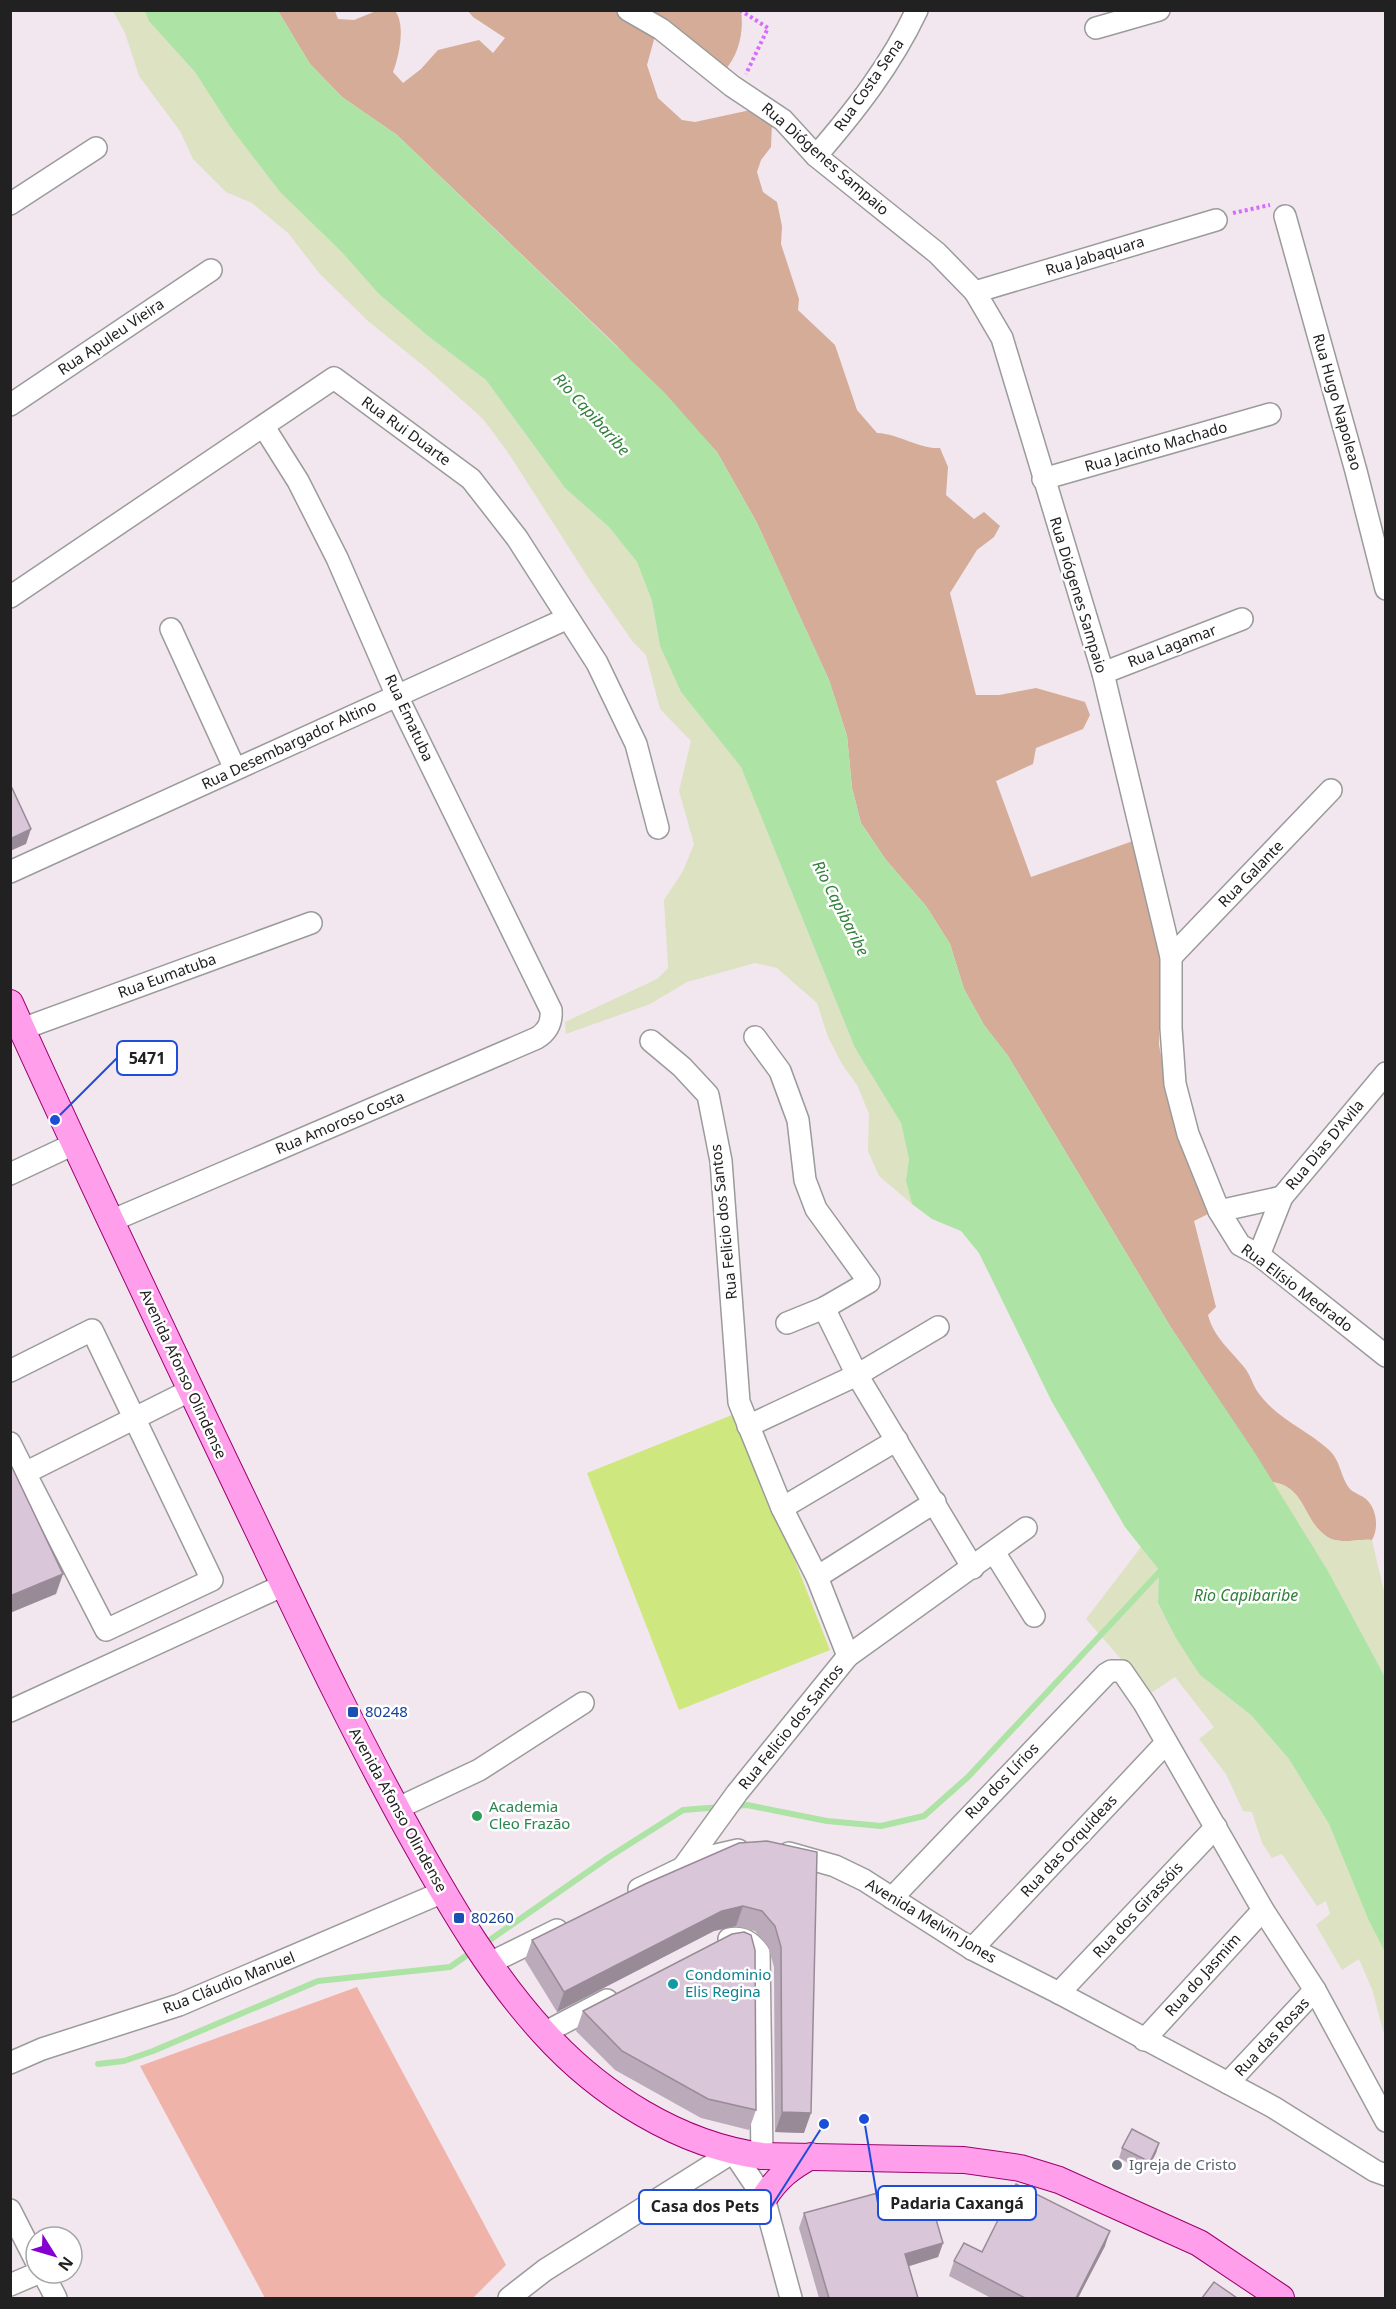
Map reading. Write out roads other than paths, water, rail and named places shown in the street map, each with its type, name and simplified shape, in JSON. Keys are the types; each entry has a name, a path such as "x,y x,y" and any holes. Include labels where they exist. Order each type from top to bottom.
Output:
{"main road":[{"name":"Avenida Afonso Olindense","path":"10,1003 74,1144 284,1586 396,1809 443,1892 482,1954 544,2033 621,2101 669,2126 733,2152 762,2156 964,2160 1020,2168 1059,2180 1199,2243 1281,2298"},
{"path":"764,2198 784,2173 811,2156"}],"street":[{"name":"Rua Diógenes Sampaio","path":"628,10 660,29 732,86 783,120 816,156 937,253 975,292 1002,338 1103,673 1171,957 1171,1028 1175,1084 1188,1134 1219,1211"},
{"name":"Rua Costa Sena","path":"816,156 855,111 886,67 917,10"},
{"path":"1096,28 1159,10"},
{"path":"10,204 96,147"},
{"name":"Rua Hugo Napoleao","path":"1285,216 1356,471 1386,589"},
{"name":"Rua Jabaquara","path":"975,292 1216,220"},
{"name":"Rua Apuleu Vieira","path":"10,405 211,270"},
{"name":"Rua Rui Duarte","path":"10,597 334,378 471,480 517,538 597,663 636,744 658,828"},
{"name":"Rua Jacinto Machado","path":"1043,479 1270,414"},
{"name":"Rua Ematuba","path":"264,427 298,481 338,558 397,696 551,1010"},
{"name":"Rua Desembargador Altino","path":"10,872 568,618"},
{"name":"Rua Lagamar","path":"1103,673 1242,620"},
{"path":"171,629 235,770"},
{"name":"Rua Galante","path":"1171,957 1331,790"},
{"name":"Rua Eumatuba","path":"22,1029 311,923"},
{"name":"Rua Amoroso Costa","path":"111,1221 537,1038 549,1026 551,1010"},
{"path":"755,1037 780,1071 798,1120 806,1180 816,1209 869,1282 824,1308 787,1323"},
{"name":"Rua Felicio dos Santos","path":"651,1041 682,1067 708,1095 722,1171 739,1402 782,1508 817,1577 848,1656 737,1793 684,1866"},
{"name":"Rua Dias D'Avila","path":"1259,1255 1282,1197 1386,1073"},
{"path":"10,1174 74,1144"},
{"path":"1219,1211 1282,1197"},
{"name":"Rua Elísio Medrado","path":"1219,1211 1240,1245 1259,1255 1386,1356"},
{"path":"824,1308 857,1375 973,1568"},
{"path":"748,1426 857,1375 938,1327"},
{"path":"10,1371 92,1330 213,1580 106,1630 10,1443"},
{"path":"25,1473 191,1390"},
{"path":"782,1508 897,1440"},
{"path":"817,1577 935,1502"},
{"path":"848,1656 1026,1528"},
{"path":"994,1552 1034,1616"},
{"path":"10,1710 284,1586"},
{"name":"Rua dos Lírios","path":"892,1898 1106,1674 1116,1670 1126,1675 1166,1743"},
{"path":"396,1809 479,1770 583,1703"},
{"path":"1166,1743 1263,1910 1315,1990 1386,2121"},
{"name":"Rua das Orquídeas","path":"972,1949 1166,1743"},
{"name":"Rua dos Girassóis","path":"1059,1993 1216,1827"},
{"name":"Avenida Melvin Jones","path":"623,1897 684,1866 725,1851 765,1849 835,1866 892,1898 972,1949 1228,2084 1386,2175"},
{"name":"Rua Cláudio Manuel","path":"10,2063 42,2049 180,2005 443,1892"},
{"name":"Rua do Jasmim","path":"1144,2040 1263,1910"},
{"path":"482,1954 572,1922"},
{"path":"711,1947 732,1938 743,1939 753,1944 759,1953 762,2156"},
{"name":"Rua das Rosas","path":"1228,2084 1315,1990"},
{"path":"544,2033 624,1991"},
{"path":"509,2298 545,2270 733,2152 764,2198 791,2298"},
{"path":"10,2210 24,2237"},
{"path":"10,2285 24,2279"},
{"path":"48,2285 57,2298"}],"water":[{"name":"Rio Capibaribe","path":"145,11 278,11 310,64 342,97 397,135 665,393 717,452 757,523 829,680 847,736 852,788 861,823 886,860 926,906 950,944 964,989 984,1025 1008,1056 1170,1326 1255,1453 1328,1571 1385,1677 1385,1952 1369,1921 1329,1824 1289,1759 1251,1715 1200,1675 1176,1638 1158,1603 1159,1570 1125,1527 1052,1402 979,1253 961,1231 932,1219 912,1204 906,1181 909,1159 901,1123 855,1048 741,767 681,692 660,646 652,601 637,562 609,527 565,488 486,380 428,336 379,294 341,251 280,192 231,128 195,72 149,21"}],"waterway":[{"path":"734,1806 747,1805 827,1821 881,1826 924,1816 968,1777 1166,1565"},
{"path":"484,1944 609,1857 683,1810 721,1807"},
{"path":"98,2064 124,2061 153,2051 318,1981 450,1967 473,1951"}],"place":[{"name":"5471","path":"55,1120"},
{"name":"80248","path":"353,1712"},
{"name":"Academia Cleo Frazão","path":"477,1816"},
{"name":"80260","path":"459,1918"},
{"name":"Condominio Elis Regina","path":"673,1984"},
{"name":"Padaria Caxangá","path":"864,2119"},
{"name":"Casa dos Pets","path":"824,2124"},
{"name":"Igreja de Cristo","path":"1117,2165"}]}
